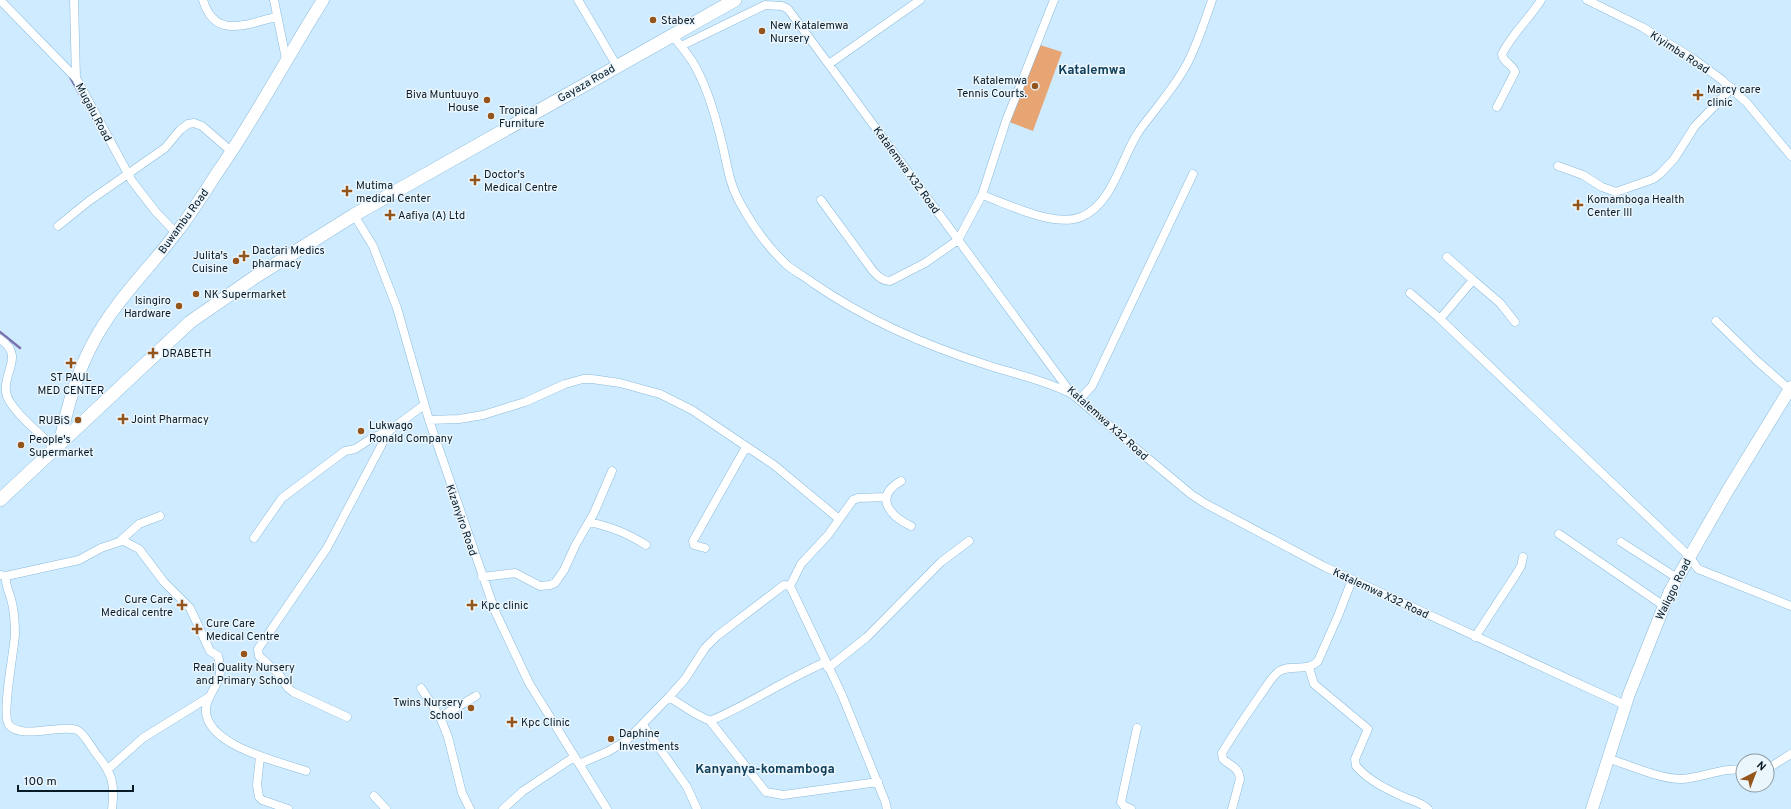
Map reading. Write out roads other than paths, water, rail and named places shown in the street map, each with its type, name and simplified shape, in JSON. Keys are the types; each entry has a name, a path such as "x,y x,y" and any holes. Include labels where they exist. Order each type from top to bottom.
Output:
{"main road":[{"name":"Gayaza Road","path":"0,500 58,448 190,322 255,276 354,215 734,0"}],"street":[{"name":"Mugalu Road","path":"0,0 76,78 128,174 143,197 176,233"},
{"path":"74,0 76,78"},
{"path":"203,0 212,19 224,26 233,26 276,18"},
{"path":"274,0 276,18 286,58"},
{"name":"Buwambu Road","path":"58,448 71,399 93,341 110,314 176,233 232,152 286,58 322,0"},
{"path":"578,0 617,66"},
{"path":"828,64 920,0"},
{"path":"821,200 873,270 885,281 890,281 925,263 958,240 982,195 1006,121 1054,0"},
{"path":"982,195 1038,215 1065,220 1080,218 1095,209 1112,185 1138,133 1188,63 1212,0"},
{"path":"1497,107 1515,72 1514,67 1503,57 1502,54 1541,0"},
{"name":"Kiyimba Road","path":"1588,0 1642,27 1692,58 1732,88 1747,103 1791,156"},
{"name":"Katalemwa X32 Road","path":"681,46 765,5 774,4 782,6 795,16 828,64 1071,393 1145,456 1192,495 1240,522 1352,580 1625,706"},
{"path":"672,35 693,62 711,106 722,143 728,173 736,197 759,233 789,266 852,308 887,325 935,346 987,365 1056,386 1071,393"},
{"path":"1558,166 1583,175 1602,187 1616,192 1653,178 1666,168 1695,126 1732,88"},
{"path":"58,226 89,201 165,148 180,130 188,124 202,126 232,152"},
{"path":"1079,400 1092,386 1193,174"},
{"name":"Kizanyiro Road","path":"354,215 373,246 397,308 428,420 494,611 529,683 607,809"},
{"path":"1447,257 1500,303 1515,322"},
{"path":"1440,319 1473,280"},
{"path":"1410,293 1440,319 1689,556 1698,569 1791,606"},
{"path":"1716,321 1756,360 1790,388"},
{"path":"0,339 10,347 12,353 6,390 9,401 16,410 58,448"},
{"path":"428,420 459,419 483,415 525,402 565,384 592,379 620,383 660,394 692,410 791,478 839,519"},
{"name":"Waliggo Road","path":"1592,809 1607,758 1625,706 1664,606 1677,578 1790,388"},
{"path":"254,538 282,498 345,451 355,449 372,438 389,431 424,405"},
{"path":"347,717 321,706 288,688 278,673 259,656 258,649 327,548 389,431"},
{"path":"705,548 694,544 692,541 746,447"},
{"path":"482,577 515,573 540,586 555,583 564,570 576,544 590,522 612,471"},
{"path":"900,481 890,487 886,497 888,507 892,514 911,526"},
{"path":"790,586 801,564 828,535 853,500 858,498 886,497"},
{"path":"112,809 114,795 113,780 108,769 78,731 65,729 20,731 9,725 6,719 8,689 15,635 12,600 3,576 71,563 101,548 115,544 122,540 139,524 160,516"},
{"path":"590,522 615,528 646,545"},
{"path":"1559,534 1664,606"},
{"path":"122,540 139,549 164,582 190,608 210,651 218,656 220,672 206,708 206,715 215,731 221,737 260,756 306,771"},
{"path":"710,721 728,714 803,672 827,665 866,637 941,562 969,540"},
{"path":"1621,542 1677,578"},
{"path":"1475,637 1515,576 1521,566 1523,557"},
{"path":"1232,809 1240,779 1239,774 1233,765 1223,759 1222,754 1274,676 1285,668 1309,668 1318,661 1352,580"},
{"path":"579,764 622,744 643,725 669,697 684,679 705,648 722,630 784,585 790,586"},
{"path":"790,586 842,695 878,782 887,809"},
{"path":"1309,668 1314,684 1368,729 1355,760 1356,766 1370,780 1399,795 1418,802 1428,809"},
{"path":"421,688 440,717 448,736 462,793 470,809"},
{"path":"440,717 476,696"},
{"path":"108,769 143,738 209,697"},
{"path":"669,697 710,721 766,792 783,795 878,782"},
{"path":"643,725 687,787 697,809"},
{"path":"1131,809 1124,806 1121,802 1137,728"},
{"path":"1775,764 1791,754"},
{"path":"260,756 257,785 259,797 262,800 288,809"},
{"path":"503,809 523,791 574,757"},
{"path":"1607,758 1662,775 1681,779 1723,770 1735,770"},
{"path":"374,796 386,809"}],"waterway":[{"path":"70,77 96,123"},
{"path":"0,332 20,348"}],"place":[{"name":"Stabex","path":"653,20"},
{"name":"New Katalemwa Nursery","path":"762,31"},
{"name":"Katalemwa Tennis Courts.","path":"1035,86"},
{"name":"Marcy care clinic","path":"1698,95"},
{"name":"Biva Muntuuyo House","path":"487,100"},
{"name":"Tropical Furniture","path":"491,116"},
{"name":"Doctor's Medical Centre","path":"475,180"},
{"name":"Mutima medical Center","path":"347,191"},
{"name":"Komamboga Health Center III","path":"1578,205"},
{"name":"Aafiya (A) Ltd","path":"390,215"},
{"name":"Dactari Medics pharmacy","path":"244,256"},
{"name":"Julita's Cuisine","path":"236,261"},
{"name":"NK Supermarket","path":"196,294"},
{"name":"Isingiro Hardware","path":"179,306"},
{"name":"DRABETH","path":"153,353"},
{"name":"ST PAUL MED CENTER","path":"71,363"},
{"name":"Joint Pharmacy","path":"123,419"},
{"name":"RUBiS","path":"78,420"},
{"name":"Lukwago Ronald Company","path":"361,431"},
{"name":"People's Supermarket","path":"21,445"},
{"name":"Cure Care Medical centre","path":"182,605"},
{"name":"Kpc clinic","path":"472,605"},
{"name":"Cure Care Medical Centre","path":"197,629"},
{"name":"Real Quality Nursery and Primary School","path":"244,654"},
{"name":"Twins Nursery School","path":"471,708"},
{"name":"Kpc Clinic","path":"512,722"},
{"name":"Daphine Investments","path":"611,739"}],"district":[{"name":"Katalemwa","path":"1092,69"},
{"name":"Kanyanya-komamboga","path":"765,768"}]}
